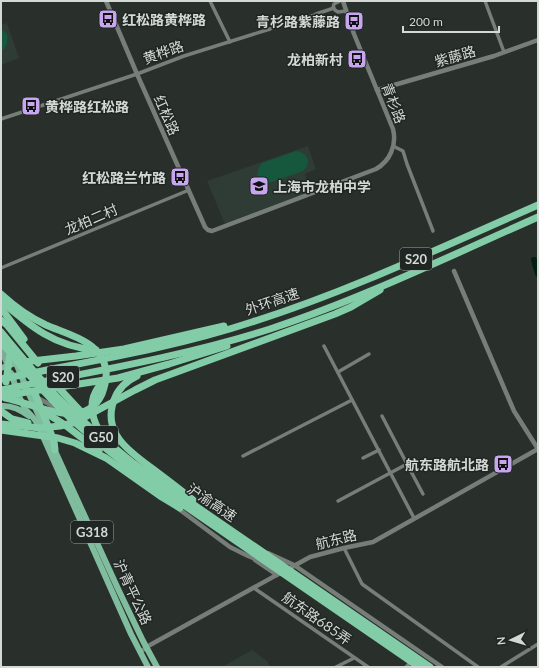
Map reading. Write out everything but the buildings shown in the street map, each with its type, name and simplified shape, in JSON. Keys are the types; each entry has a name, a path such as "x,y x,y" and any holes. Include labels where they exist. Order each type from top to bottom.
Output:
{"highway":[{"name":"外环高速","path":"124,352 292,309 399,266 538,204"},
{"name":"外环高速","path":"2,395 222,343 268,329 315,313 403,277 538,218"},
{"path":"1,424 41,428 60,426 76,422 155,380 335,314 368,298 403,277"},
{"path":"1,294 19,309 36,320 79,338 89,344 99,354 105,366 106,376 104,390 97,402 81,413 60,414 2,395"},
{"path":"1,301 31,326 47,336 66,344 89,349 124,352"},
{"path":"1,308 63,393"},
{"path":"2,395 34,395 131,374 212,351 315,313"},
{"path":"1,320 7,325 63,393 111,446"},
{"name":"沪渝高速","path":"1,332 20,356 74,414 111,446 156,480 430,667"},
{"name":"沪渝高速","path":"1,342 34,381 70,418 118,459 230,538 419,667"},
{"path":"1,346 34,381"},
{"path":"5,367 19,363 124,352"},
{"name":"S20","path":"3,378 124,352"},
{"path":"2,395 5,367 10,353"},
{"name":"沪青平公路","path":"19,363 34,395 28,400 32,409 39,416 119,591 146,648 157,667"},
{"path":"169,364 132,378 120,389 112,405 111,416 115,432 123,445 183,491 219,523"},
{"name":"沪青平公路","path":"5,367 26,409 33,417 41,432 148,667"},
{"path":"104,380 96,390 92,403 92,412 98,428 107,439 171,486 177,496"},
{"path":"34,395 54,441 54,450"},
{"path":"32,405 65,425 119,467"},
{"name":"沪青平公路","path":"1,406 11,406 23,412 41,432"},
{"path":"1,411 12,419 27,423 41,426 60,426"},
{"path":"1,430 58,438 75,443 106,458 160,496 230,538"}],"main road":[{"path":"1,336 10,353 19,363"},
{"path":"1,336 19,363"},
{"path":"1,349 5,367"}],"street":[{"name":"红松路","path":"106,1 206,228 211,231 376,169 387,159 393,146"},
{"path":"210,1 230,42"},
{"path":"341,1 335,3 335,11 346,11"},
{"name":"青杉路","path":"341,1 393,129 393,146 402,151 433,231"},
{"path":"485,1 504,52"},
{"name":"黄桦路","path":"1,119 137,74 178,58 334,8"},
{"name":"紫藤路","path":"377,90 504,52 538,40"},
{"name":"龙柏二村","path":"1,268 189,190"},
{"path":"454,271 511,405 538,449"},
{"path":"324,346 414,518"},
{"path":"338,372 369,354"},
{"path":"34,395 71,417 119,455 221,528 257,549 274,555 294,565 442,667"},
{"path":"34,395 102,452 230,547 248,556 270,564 283,572 423,667"},
{"path":"243,456 352,400"},
{"path":"382,416 423,494"},
{"name":"航东路","path":"140,652 310,557 373,542 538,449"},
{"path":"363,458 379,450"},
{"path":"338,501 407,464"},
{"path":"344,548 362,584 478,667"},
{"path":"248,556 277,575"},
{"name":"航东路685弄","path":"254,588 368,667"},
{"path":"500,667 538,644"},
{"path":"336,667 354,658"},
{"path":"406,667 414,660"}],"shaded area":[{"path":"7,23 19,58 1,65 1,25"},
{"name":"上海市龙柏中学","path":"308,146 316,169 305,174 311,191 225,224 207,181"},
{"path":"252,650 267,661 270,667 222,667"}],"green space":[{"path":"1,29 7,34 7,44 1,51"},
{"path":"296,151 306,156 308,162 303,171 269,183 259,179 258,170 262,163"}],"waterway":[{"path":"534,260 538,274"}],"place":[{"name":"红松路黄桦路","path":"108,19"},
{"name":"青杉路紫藤路","path":"354,21"},
{"name":"龙柏新村","path":"357,59"},
{"name":"黄桦路红松路","path":"31,106"},
{"name":"红松路兰竹路","path":"180,177"},
{"name":"上海市龙柏中学","path":"259,186"},
{"name":"航东路航北路","path":"503,464"}]}
